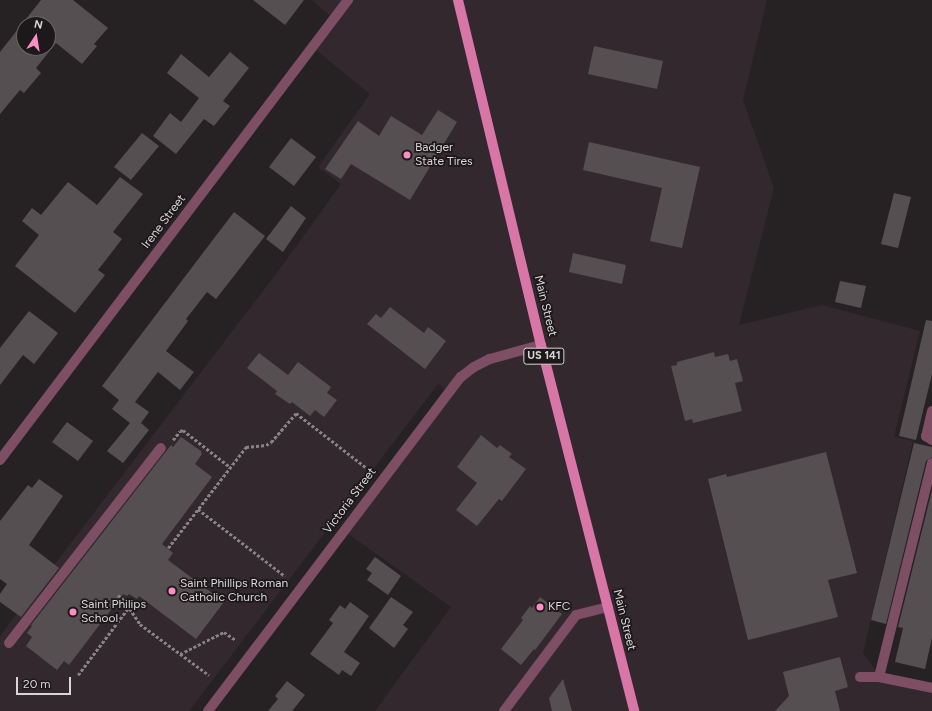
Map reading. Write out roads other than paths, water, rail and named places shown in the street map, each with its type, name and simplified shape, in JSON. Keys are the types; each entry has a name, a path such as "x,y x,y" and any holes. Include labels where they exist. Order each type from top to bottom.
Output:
{"main road":[{"name":"Main Street","path":"458,0 542,345 634,711"}],"street":[{"name":"Irene Street","path":"0,460 348,0"},
{"name":"Victoria Street","path":"208,711 462,377 474,367 490,359 542,345"},
{"path":"932,411 926,436 932,440"},
{"path":"9,643 161,448"},
{"path":"879,677 932,463"},
{"path":"504,711 576,615 608,608"},
{"path":"860,677 879,677 932,688"}],"place":[{"name":"Badger State Tires","path":"407,155"},
{"name":"Saint Phillips Roman Catholic Church","path":"172,591"},
{"name":"KFC","path":"540,607"},
{"name":"Saint Philips School","path":"73,612"}]}
